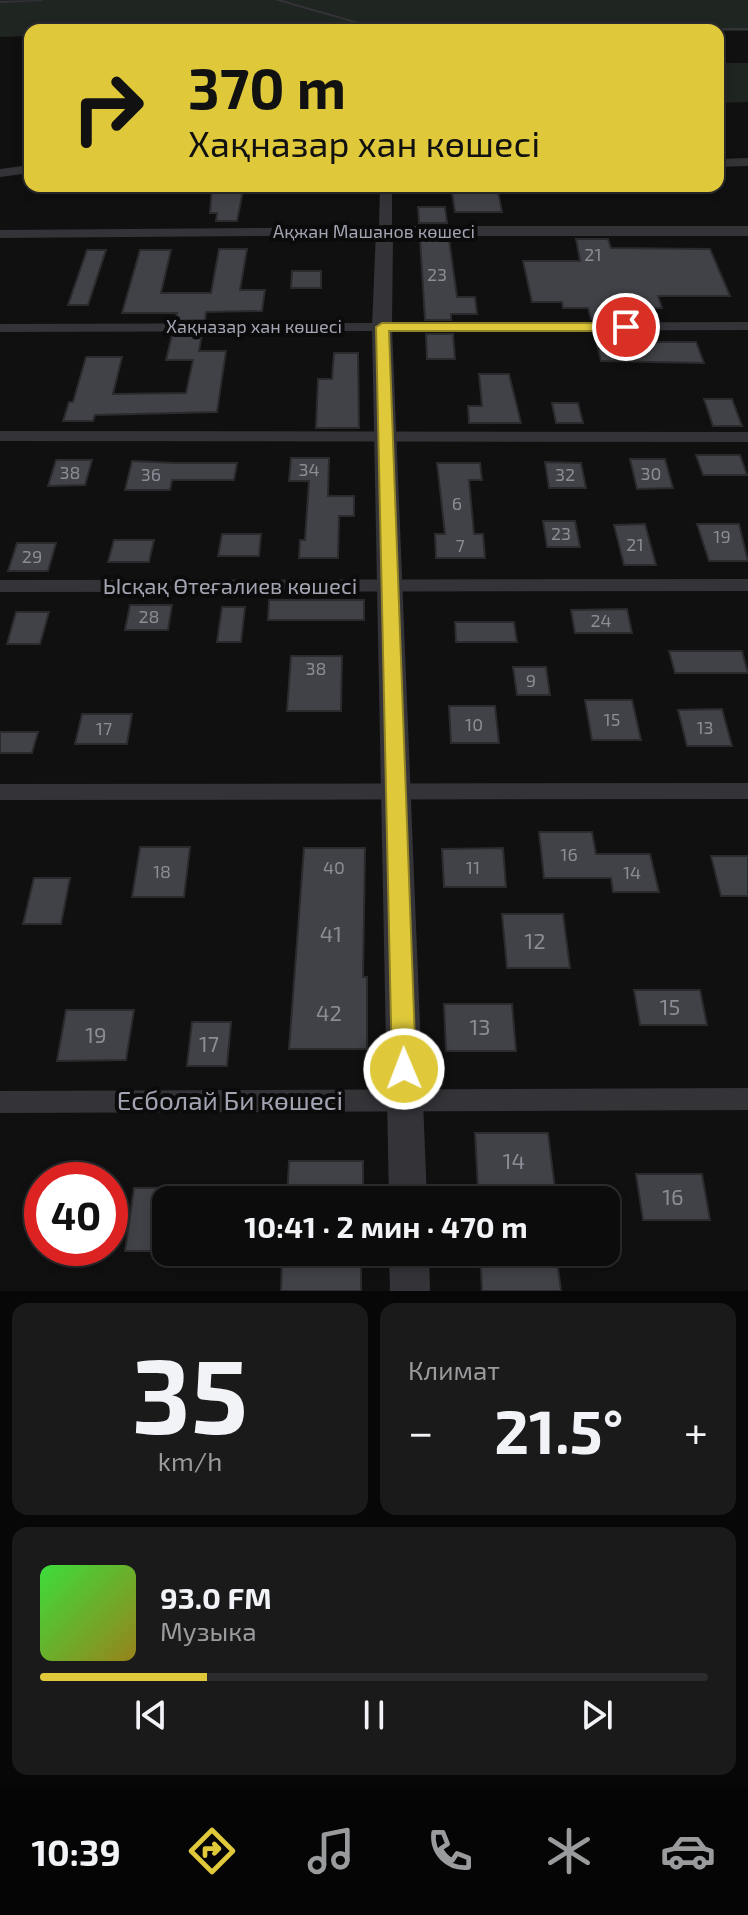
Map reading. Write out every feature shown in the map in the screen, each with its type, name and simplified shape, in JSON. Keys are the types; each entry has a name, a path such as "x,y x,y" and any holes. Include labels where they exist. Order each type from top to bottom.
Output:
{"street":[{"path":"724,163 748,162"},
{"path":"0,173 24,170"},
{"path":"386,192 382,327 408,1186"},
{"name":"Ақжан Машанов көшесі","path":"0,234 748,231"},
{"name":"Хақназар хан көшесі","path":"0,328 748,326"},
{"path":"0,436 748,437"},
{"name":"Ысқақ Өтеғалиев көшесі","path":"0,586 748,585"},
{"path":"0,792 748,791"},
{"name":"Есболай Би көшесі","path":"0,1102 748,1099"},
{"path":"409,1266 410,1291"}],"lane":[{"path":"0,2 41,0"},
{"path":"277,0 363,24"},
{"path":"724,29 748,29"}],"shaded area":[{"path":"0,0 748,0 748,31 724,31 724,24 24,24 24,36 0,37"},
{"path":"724,63 748,63 748,102 724,103"}],"building":[{"path":"212,192 243,192 237,221 216,221 217,213 210,213"},
{"path":"452,192 498,192 502,212 455,212"},
{"path":"418,207 445,207 447,223 419,223"},
{"path":"420,239 449,239 457,297 475,297 477,314 451,314 451,320 425,320"},
{"path":"576,239 608,239 611,248 710,249 730,296 658,296 662,308 618,308 621,319 591,319 588,308 563,308 562,302 532,302 523,261 580,261"},
{"path":"219,249 247,249 240,290 265,290 262,311 206,312 205,320 175,321 177,313 122,313 140,250 171,250 161,293 211,293"},
{"path":"87,250 106,250 88,305 68,305"},
{"path":"292,271 321,271 321,288 291,288"},
{"path":"594,333 625,333 627,342 696,342 704,363 601,361"},
{"path":"202,334 199,351 226,351 217,412 95,415 93,421 63,421 69,402 73,402 86,357 122,357 113,394 186,393 193,360 166,360 172,335"},
{"path":"426,334 453,334 455,359 427,359"},
{"path":"334,353 358,353 359,428 316,428 318,379 332,379"},
{"path":"479,374 509,374 521,423 469,423 468,406 482,406"},
{"path":"704,399 732,399 742,426 713,426"},
{"path":"552,403 578,403 583,423 556,423"},
{"path":"696,455 740,455 747,475 703,475"},
{"path":"291,458 329,458 328,496 354,496 354,516 339,516 338,558 299,558 300,540 305,540 309,481 289,481"},
{"path":"630,459 665,459 673,488 637,489"},
{"path":"56,460 92,460 85,485 48,486"},
{"path":"132,461 237,463 234,480 172,480 170,490 125,490"},
{"path":"545,462 581,463 586,488 549,488"},
{"path":"437,463 480,463 482,480 469,480 474,534 483,534 485,558 436,558 435,534 445,534"},
{"path":"543,521 575,521 580,547 547,547"},
{"path":"645,524 656,565 624,565 614,525"},
{"path":"697,524 739,524 748,561 709,561"},
{"path":"222,534 261,534 259,556 218,556"},
{"path":"114,540 154,540 149,562 108,562"},
{"path":"17,543 56,543 48,571 8,571"},
{"path":"269,600 364,600 364,620 268,620"},
{"path":"130,605 172,605 168,630 125,630"},
{"path":"222,607 245,607 241,642 217,642"},
{"path":"627,609 632,633 575,633 571,610"},
{"path":"16,612 49,612 40,644 7,644"},
{"path":"455,622 514,622 517,642 456,642"},
{"path":"669,651 742,651 748,673 675,673"},
{"path":"291,656 342,656 341,711 287,711"},
{"path":"513,667 546,667 550,695 517,695"},
{"path":"585,700 632,700 641,740 592,740"},
{"path":"449,706 495,706 499,743 451,743"},
{"path":"722,709 732,746 687,746 678,710"},
{"path":"82,714 132,714 127,744 75,744"},
{"path":"0,732 38,732 32,753 0,753"},
{"path":"539,832 592,832 596,854 650,854 659,892 613,892 611,878 544,878"},
{"path":"140,847 190,847 184,897 132,897"},
{"path":"304,848 365,848 363,977 367,977 367,1049 289,1049"},
{"path":"503,848 506,887 444,887 442,849"},
{"path":"711,856 748,856 748,896 721,896"},
{"path":"34,878 70,878 61,924 23,924"},
{"path":"502,914 563,914 570,968 507,968"},
{"path":"634,990 700,990 707,1025 640,1025"},
{"path":"444,1004 512,1004 516,1051 446,1051"},
{"path":"66,1010 134,1010 126,1060 57,1061"},
{"path":"192,1022 231,1022 227,1066 187,1066"},
{"path":"475,1133 548,1133 555,1186 478,1186"},
{"path":"289,1161 363,1161 363,1186 288,1186"},
{"path":"636,1174 702,1174 710,1220 643,1220"},
{"path":"134,1188 152,1188 152,1251 128,1251"},
{"path":"282,1266 361,1266 361,1291 281,1291"},
{"path":"481,1266 558,1266 561,1291 482,1291"}],"route":[{"path":"404,1069 382,327 626,327"}]}
